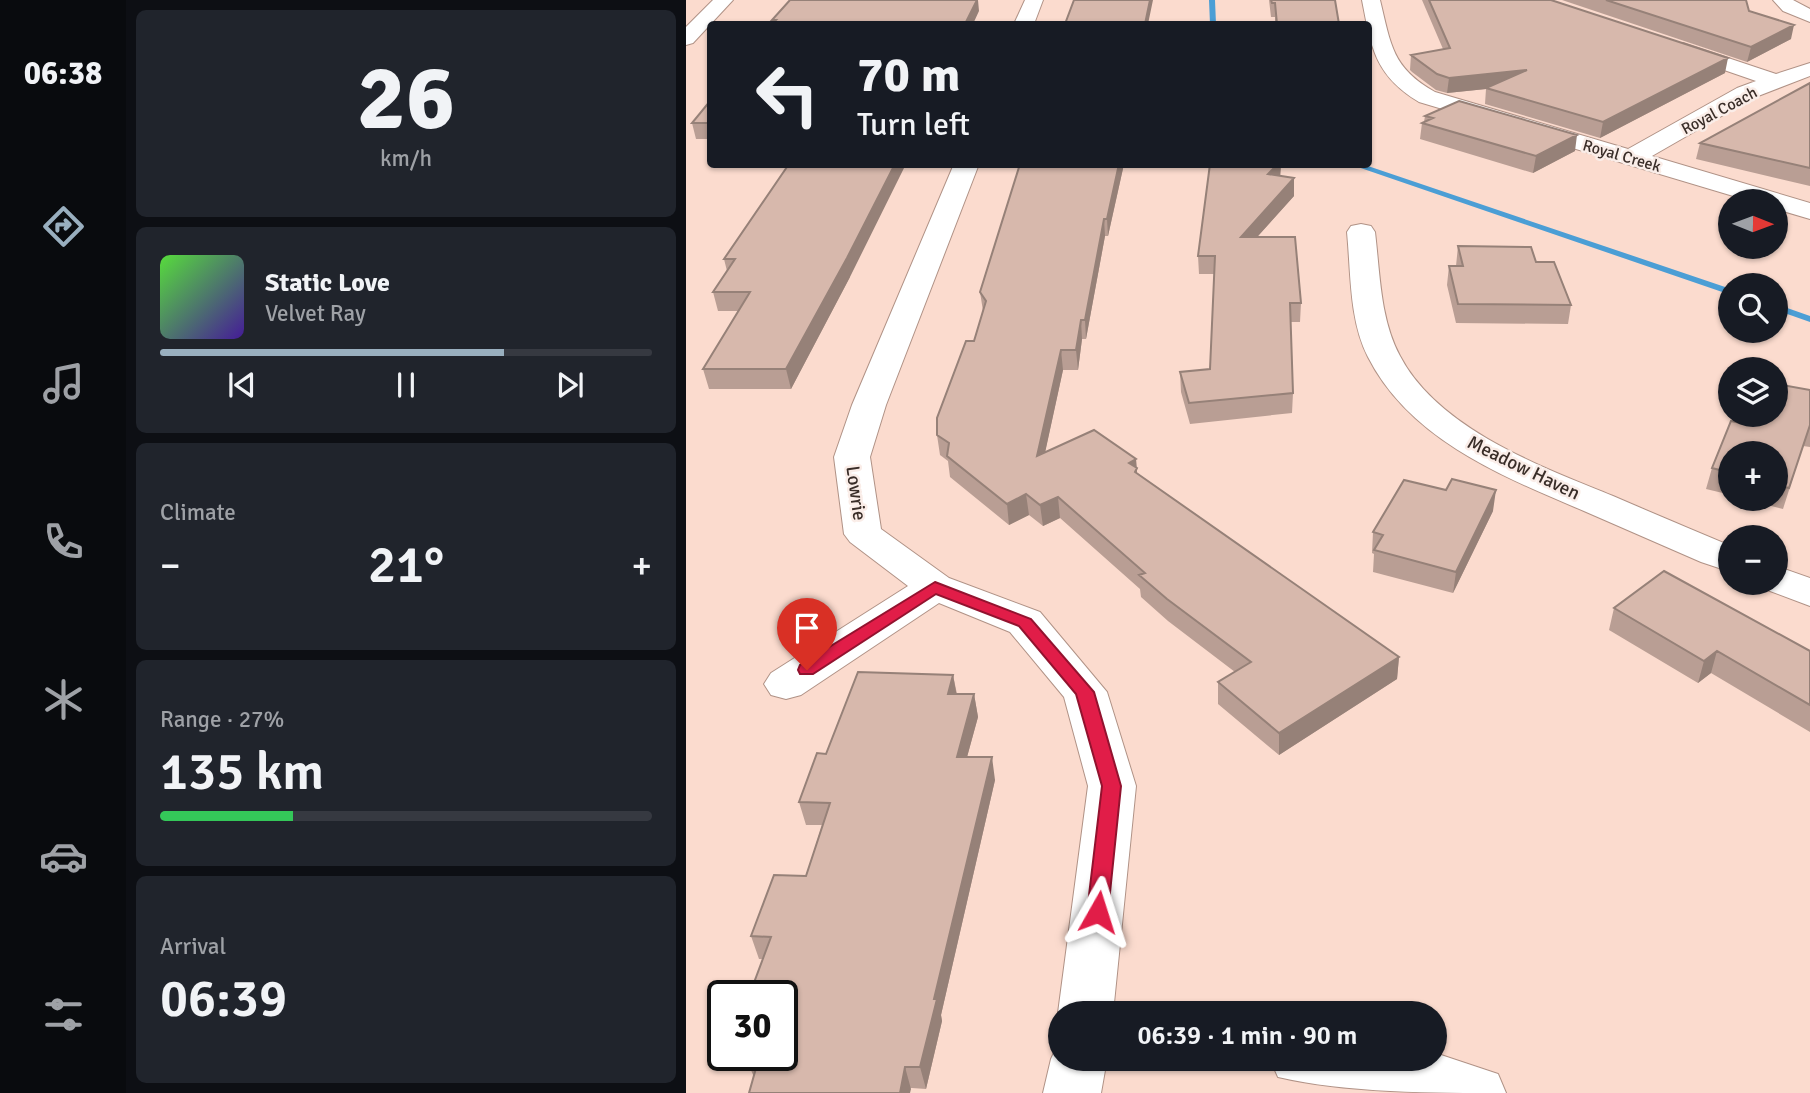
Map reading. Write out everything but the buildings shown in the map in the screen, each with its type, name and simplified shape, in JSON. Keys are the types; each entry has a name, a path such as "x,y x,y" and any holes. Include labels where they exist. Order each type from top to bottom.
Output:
{"street":[{"path":"686,38 724,0"},
{"path":"1025,21 1034,0"},
{"name":"Royal Creek","path":"1371,0 1390,71 1409,88 1447,104 1810,211"},
{"path":"1782,0 1790,7 1810,16"},
{"path":"1662,43 1776,81"},
{"name":"Royal Coach","path":"1632,157 1745,93 1810,69"},
{"name":"Lowrie","path":"965,168 869,405 852,457 863,534 935,587 1025,622 1084,692 1112,786 1087,1001"},
{"name":"Meadow Haven","path":"1361,232 1376,339 1397,378 1435,417 1461,436 1526,472 1718,553"},
{"path":"1788,584 1810,593"},
{"path":"786,684 935,587"},
{"path":"1072,1093 1077,1071"},
{"path":"1397,1071 1422,1074 1478,1093"}],"waterway":[{"path":"1212,0 1213,21"},
{"path":"1365,168 1718,288"},
{"path":"1788,311 1810,319"}],"route":[{"path":"807,670 935,587 1025,622 1084,692 1112,786 1098,912"}]}
